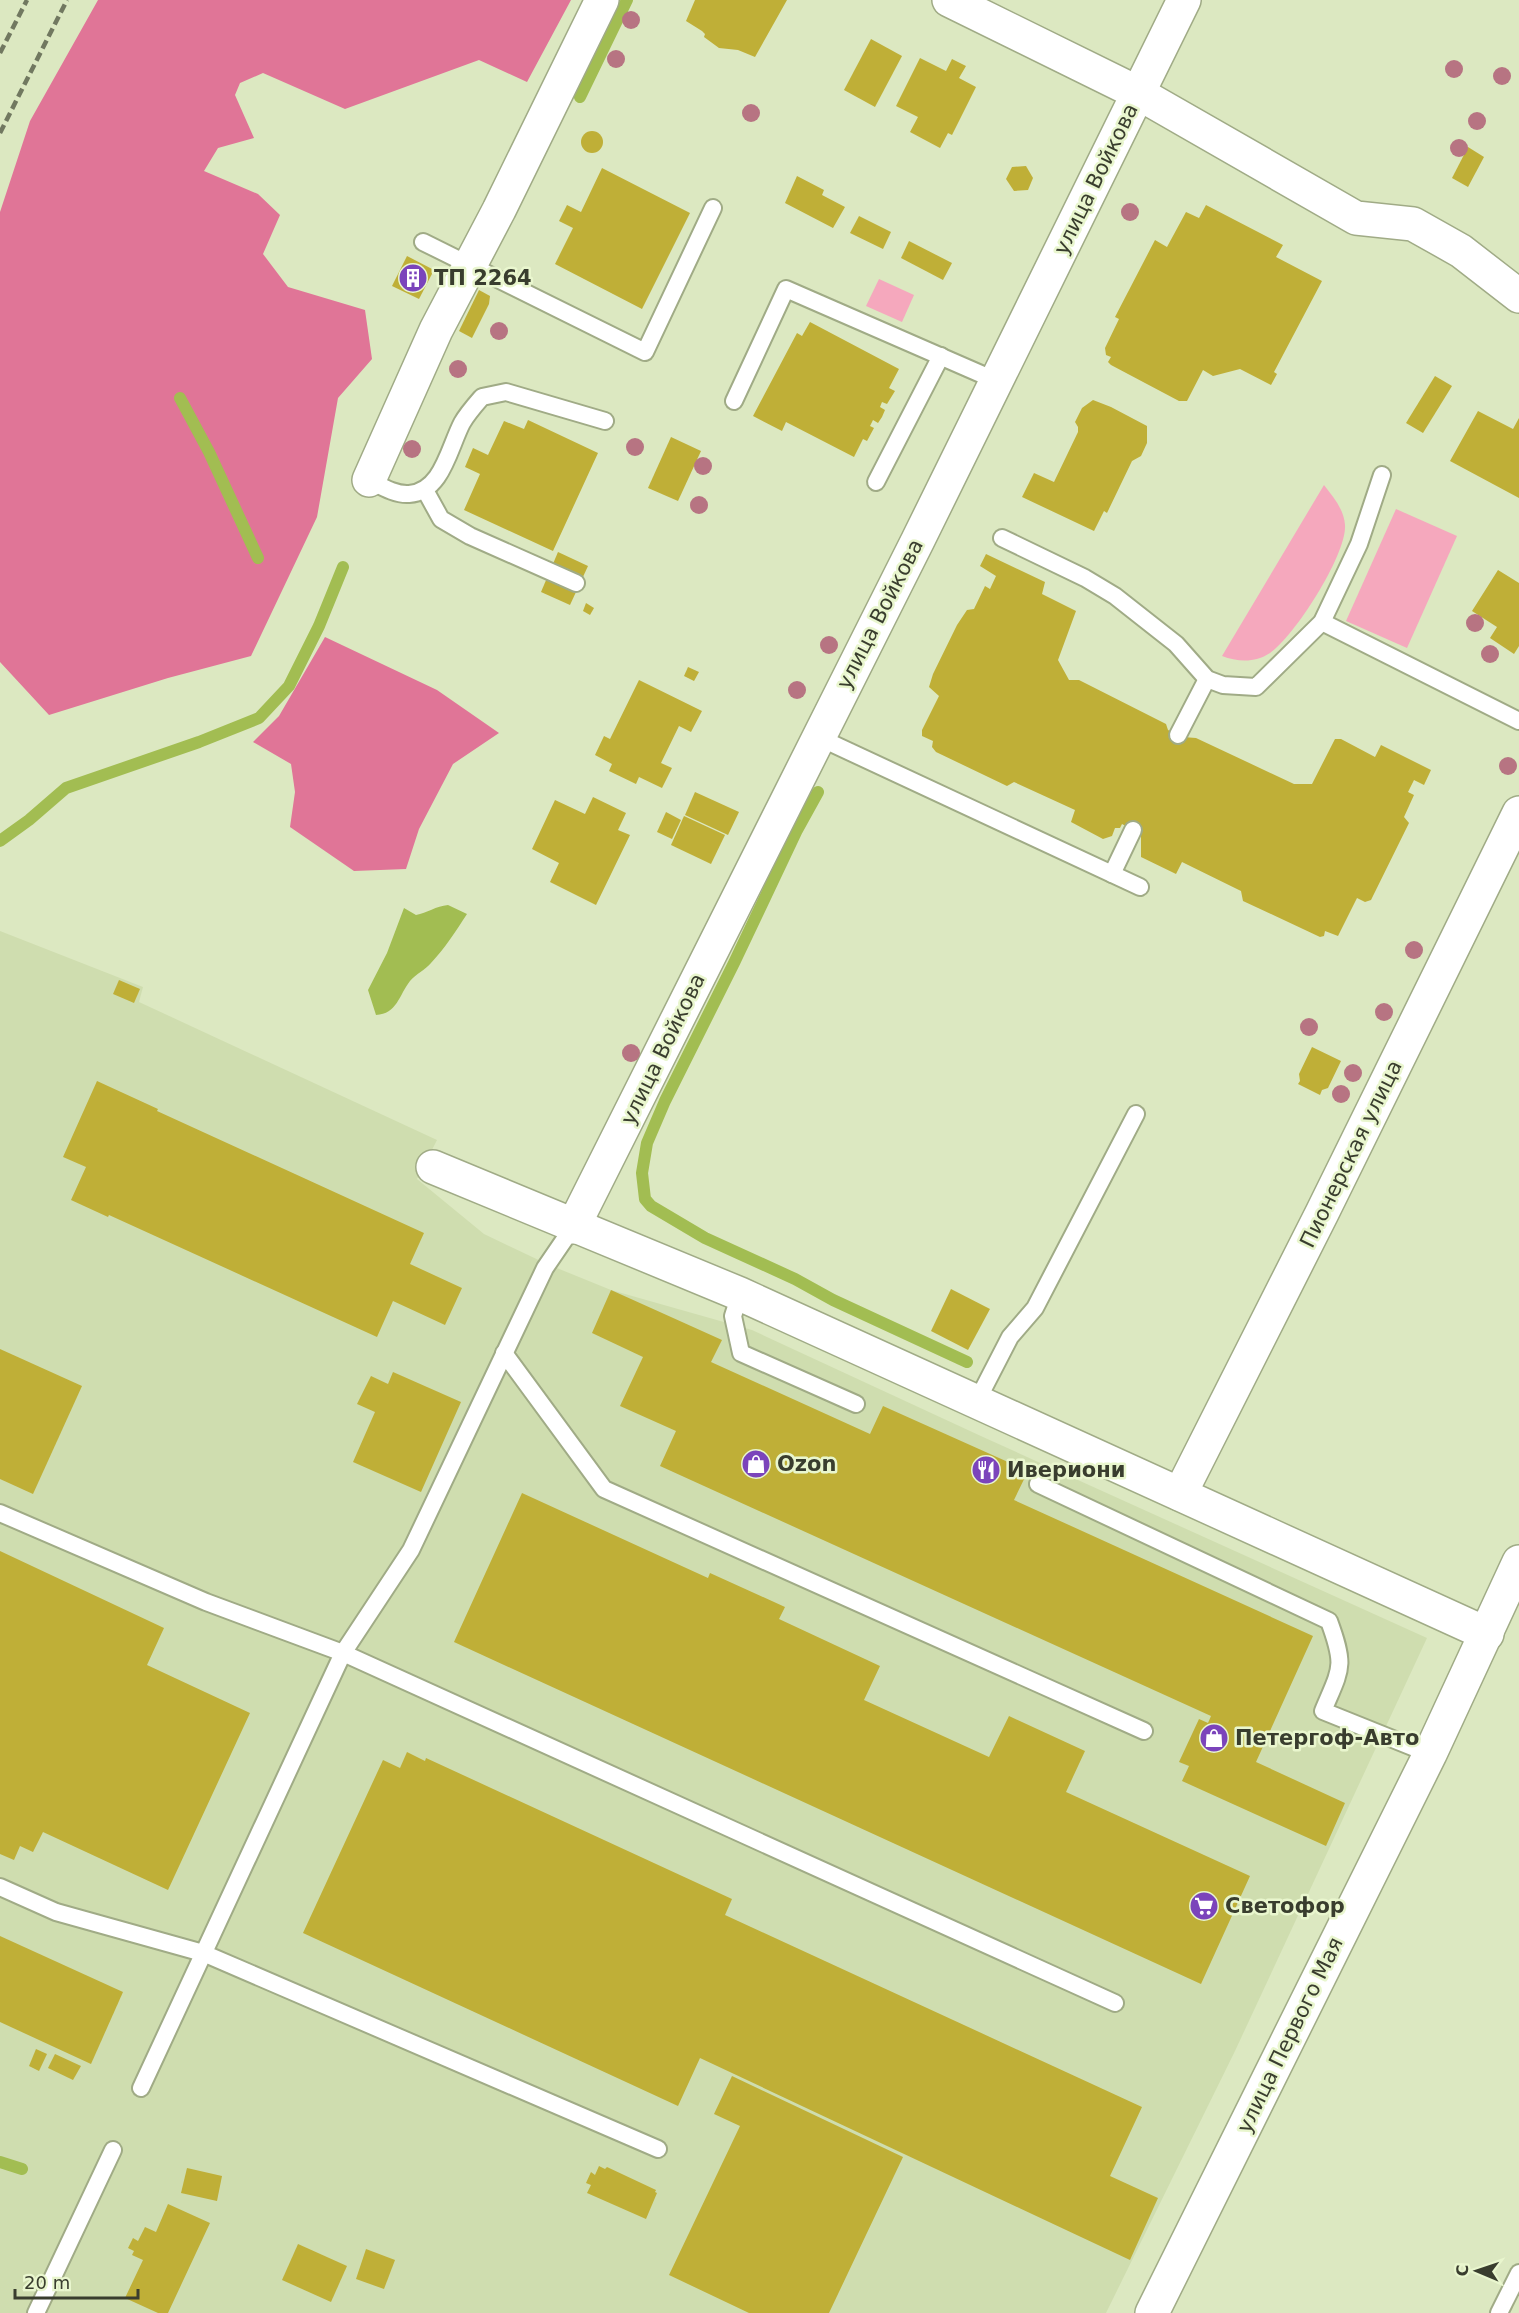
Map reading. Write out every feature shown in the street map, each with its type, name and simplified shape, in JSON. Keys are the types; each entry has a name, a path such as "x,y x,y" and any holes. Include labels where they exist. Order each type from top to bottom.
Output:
{"street":[{"path":"369,480 436,330 602,0"},
{"path":"949,0 1138,93 1356,218 1413,224 1461,251 1519,296"},
{"name":"улица Войкова","path":"573,1227 997,381 1184,0"},
{"name":"Пионерская улица","path":"1180,1494 1519,813"},
{"path":"433,1167 573,1227 740,1294 1486,1634"},
{"name":"улица Первого Мая","path":"1152,2313 1430,1754 1519,1562"}],"lane":[{"path":"423,242 645,352 713,208"},
{"path":"734,401 786,289 997,381"},
{"path":"876,482 941,356"},
{"path":"369,480 395,492 408,494 425,490 437,478 463,421 482,397 506,392 605,422"},
{"path":"1002,538 1085,578 1115,596 1176,644 1207,680 1223,685 1256,687 1322,622 1359,544 1382,475"},
{"path":"425,490 441,519 470,536 576,583"},
{"path":"1322,622 1519,721"},
{"path":"1178,735 1207,680"},
{"path":"818,737 1140,887"},
{"path":"1112,874 1132,830"},
{"path":"977,1401 1010,1337 1035,1308 1136,1114"},
{"path":"141,2088 343,1653 411,1550 547,1264 573,1227"},
{"path":"740,1294 733,1317 741,1353 856,1404"},
{"path":"504,1353 604,1489 1144,1731"},
{"path":"1038,1484 1329,1621 1340,1651 1340,1670 1323,1712 1430,1754"},
{"path":"0,1513 206,1602 343,1653 1115,2003"},
{"path":"0,1887 56,1911 203,1953 658,2149"},
{"path":"36,2313 113,2150"},
{"path":"1499,2313 1519,2273"}],"shaded area":[{"path":"98,0 571,0 527,82 479,60 345,109 263,73 240,83 235,95 254,138 218,148 204,171 258,194 280,215 263,254 288,287 365,310 372,359 338,398 317,517 251,656 168,678 49,715 0,662 0,212 30,121"},
{"path":"879,279 914,295 902,322 866,306"},
{"path":"1324,485 1340,508 1345,525 1338,555 1318,594 1293,630 1270,653 1258,659 1246,660 1222,656"},
{"path":"1396,509 1457,536 1407,648 1346,621"},
{"path":"325,637 437,690 499,733 453,764 419,829 406,869 354,871 290,827 295,792 291,764 253,742 279,716"},
{"path":"448,905 467,914 436,957 410,981 397,1003 389,1011 376,1015 368,990 387,953 404,908 416,915"},
{"path":"0,931 143,987 139,1002 437,1140 417,1179 484,1234 547,1264 611,1290 752,1330 1427,1638 1235,2051 1106,2313 0,2313"}],"building":[{"path":"695,0 787,0 755,57 738,50 719,48 704,37 705,34 702,31 686,21"},
{"path":"871,39 902,56 875,107 844,90"},
{"path":"920,58 946,71 952,59 966,66 959,78 976,87 952,135 948,133 940,148 910,132 918,117 896,106"},
{"path":"588,131 596,131 603,138 603,146 596,153 588,153 581,146 581,138"},
{"path":"1468,147 1484,157 1468,187 1452,178"},
{"path":"1026,166 1033,178 1028,190 1014,191 1006,179 1012,167"},
{"path":"602,168 690,213 642,309 555,264 573,228 559,221 567,205 581,212"},
{"path":"797,176 824,190 822,195 845,207 833,228 785,203"},
{"path":"1206,205 1283,245 1276,257 1322,281 1274,372 1277,374 1271,385 1240,369 1213,376 1203,370 1187,401 1179,401 1111,365 1108,362 1111,357 1106,355 1105,348 1119,319 1115,317 1155,240 1167,247 1186,212 1199,218"},
{"path":"859,216 891,232 883,249 850,233"},
{"path":"909,241 952,263 943,280 901,258"},
{"name":"ТП 2264","path":"407,256 434,270 419,299 392,286"},
{"path":"479,290 490,296 489,304 472,338 459,331"},
{"path":"810,322 899,369 889,388 895,391 887,404 882,402 880,407 885,410 882,417 878,423 873,420 870,426 874,428 867,441 863,439 854,457 786,422 782,431 753,416 797,333 802,336"},
{"path":"1435,376 1452,386 1423,433 1406,423"},
{"path":"1093,400 1147,426 1147,443 1141,456 1132,461 1107,513 1104,511 1094,531 1022,497 1034,473 1054,482 1078,432 1075,422 1082,408"},
{"path":"1478,411 1513,429 1519,418 1519,498 1450,461"},
{"path":"528,420 598,453 553,551 464,510 480,474 465,467 473,448 488,455 504,421 524,429"},
{"path":"671,437 701,451 678,501 648,488"},
{"path":"558,552 588,566 570,605 541,592"},
{"path":"986,554 1045,582 1042,594 1076,611 1058,660 1069,680 1079,680 1166,724 1168,730 1183,737 1196,738 1294,784 1312,784 1335,739 1341,739 1375,757 1381,745 1431,770 1424,785 1414,780 1408,792 1414,795 1404,817 1409,823 1371,900 1365,902 1357,898 1338,936 1325,931 1324,936 1320,937 1243,901 1241,891 1182,862 1176,874 1141,857 1141,834 1122,824 1120,828 1115,828 1112,836 1103,839 1071,822 1075,810 1014,782 1007,786 936,752 932,747 933,741 922,736 922,730 939,696 929,687 957,625 967,610 974,609 985,586 990,589 996,576 980,566"},
{"path":"1498,570 1519,583 1519,646 1514,654 1490,638 1497,627 1472,611"},
{"path":"586,603 594,608 590,615 583,611"},
{"path":"688,667 699,672 694,681 684,676"},
{"path":"639,680 702,711 691,732 679,726 661,763 672,768 662,788 639,777 636,784 609,771 612,764 595,755 604,736 610,739"},
{"path":"695,792 739,812 728,835 685,815"},
{"path":"593,797 626,813 618,830 630,835 596,905 550,882 559,863 532,849 555,800 585,814"},
{"path":"666,812 681,820 672,839 657,832"},
{"path":"684,816 725,835 711,864 671,845"},
{"path":"119,980 140,989 134,1003 113,994"},
{"path":"1312,1047 1341,1061 1328,1088 1322,1090 1320,1095 1298,1084 1299,1074"},
{"path":"97,1081 158,1109 157,1111 424,1233 410,1264 462,1288 445,1325 393,1301 377,1337 109,1215 108,1217 71,1200 86,1167 63,1157"},
{"path":"951,1289 990,1309 968,1350 931,1331"},
{"path":"611,1290 722,1340 711,1362 870,1434 883,1406 1028,1471 1014,1500 1313,1636 1256,1762 1345,1803 1326,1846 1182,1781 1189,1766 1179,1762 1199,1719 1208,1723 1211,1716 660,1466 676,1431 620,1406 643,1357 592,1333"},
{"path":"0,1349 82,1386 33,1494 0,1479"},
{"path":"393,1372 461,1402 421,1492 353,1462 375,1412 357,1404 371,1376 388,1384"},
{"path":"522,1493 708,1578 710,1573 785,1607 779,1619 880,1666 864,1700 989,1757 1009,1716 1085,1751 1066,1792 1250,1876 1201,1984 454,1642"},
{"path":"0,1551 164,1628 147,1665 250,1713 168,1890 43,1832 33,1852 20,1846 14,1860 0,1854"},
{"path":"407,1752 425,1761 426,1758 732,1899 725,1915 1142,2107 1110,2176 1158,2198 1130,2260 700,2058 678,2106 303,1933 383,1760 400,1768"},
{"path":"0,1936 123,1992 91,2064 0,2022"},
{"path":"36,2049 47,2054 39,2071 29,2066"},
{"path":"55,2054 81,2066 73,2080 48,2068"},
{"path":"732,2076 903,2157 829,2313 749,2313 669,2275 740,2126 714,2114"},
{"path":"599,2166 605,2169 607,2167 656,2190 657,2193 646,2219 587,2193 591,2185 586,2183 591,2172 595,2175"},
{"path":"187,2168 222,2176 217,2201 181,2193"},
{"path":"168,2204 210,2223 168,2313 158,2313 125,2298 143,2260 132,2255 134,2251 128,2248 133,2238 138,2241 145,2227 156,2232"},
{"path":"298,2244 347,2266 331,2302 282,2280"},
{"path":"366,2249 395,2260 384,2289 356,2279"}],"waterway":[{"path":"580,97 627,0"},
{"path":"180,398 209,452 258,558"},
{"path":"0,841 66,788 199,742 259,718 289,686 319,626 343,567"},
{"path":"818,792 797,830 665,1101 647,1143 642,1173 645,1199 651,1206 705,1238 967,1362"},
{"path":"0,2162 22,2169"}],"railway":[{"path":"0,53 27,0"},
{"path":"0,133 67,0"}],"place":[{"name":"ТП 2264","path":"413,278"},
{"name":"Ozon","path":"756,1464"},
{"name":"Ивериони","path":"986,1470"},
{"name":"Петергоф-Авто","path":"1214,1738"},
{"name":"Светофор","path":"1204,1906"}]}
